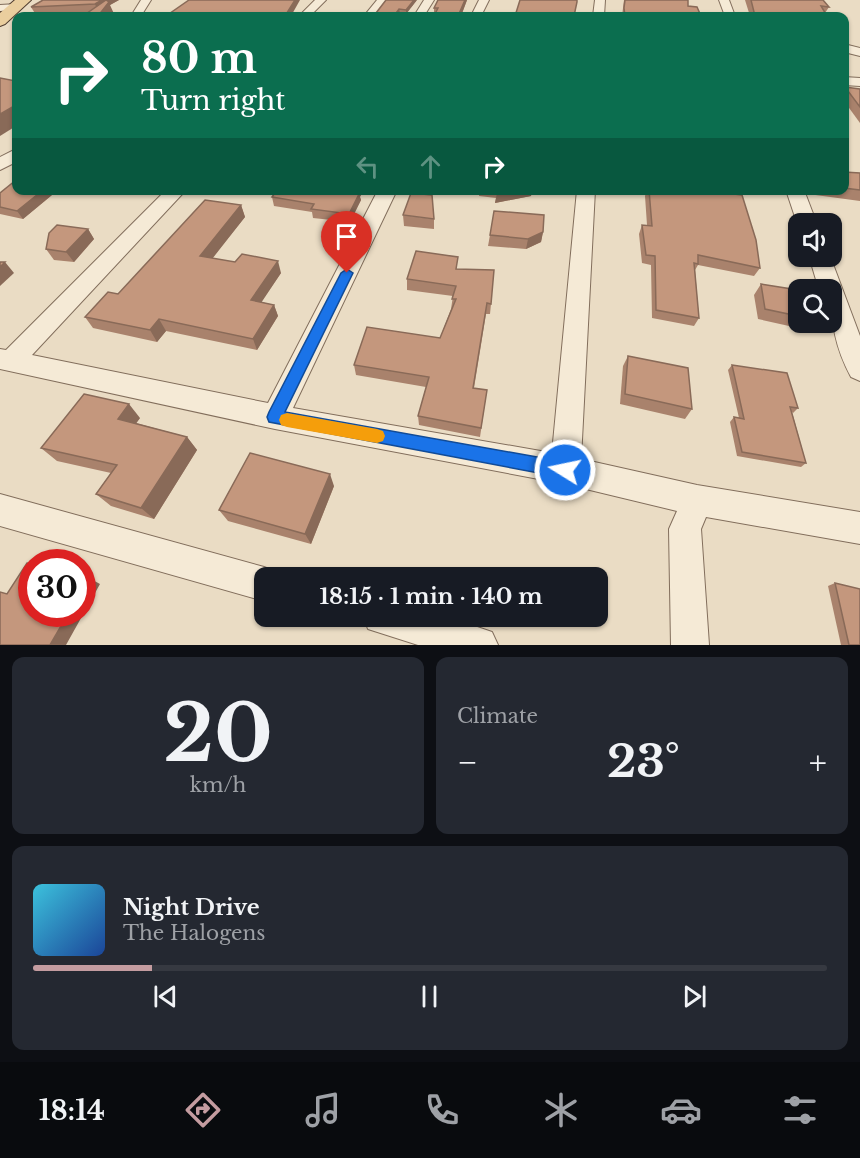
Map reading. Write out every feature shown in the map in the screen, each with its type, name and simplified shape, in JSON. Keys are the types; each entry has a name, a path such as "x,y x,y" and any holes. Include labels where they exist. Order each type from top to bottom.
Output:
{"main road":[{"path":"0,6 15,2"},
{"path":"0,21 15,2"}],"street":[{"path":"308,12 321,0"},
{"path":"372,12 383,0"},
{"path":"6,360 172,195"},
{"path":"275,417 386,195"},
{"path":"565,470 585,195"},
{"path":"797,195 803,213"},
{"path":"842,320 860,370"},
{"path":"6,360 275,417 565,470 697,500 860,528"},
{"path":"690,645 685,529 697,500"},
{"path":"0,510 254,581"},
{"path":"418,627 479,645"}],"building":[{"path":"43,0 102,0 95,4 31,7"},
{"path":"106,0 109,2 101,12 89,12"},
{"path":"189,0 295,0 288,12 172,12"},
{"path":"386,0 414,0 406,10 377,12"},
{"path":"438,0 465,0 460,12 436,12 438,8 434,8"},
{"path":"520,0 577,0 575,12 516,12"},
{"path":"625,0 688,0 688,6 697,7 699,12 624,12"},
{"path":"751,0 823,0 829,7 821,6 825,12 754,12"},
{"path":"0,78 12,80 12,107 0,114"},
{"path":"849,88 860,89 860,107 849,92"},
{"path":"849,172 860,173 860,190 849,189"},
{"path":"12,183 12,195 37,195 17,211 0,207 0,193"},
{"path":"273,195 358,195 349,214 311,209 314,204 272,197"},
{"path":"410,195 432,195 434,219 403,215"},
{"path":"649,195 742,195 756,240 760,268 698,255 698,264 694,263 699,318 656,310 655,256 646,255 642,225 652,226"},
{"path":"205,200 241,205 200,256 235,262 242,254 278,261 251,300 274,305 253,339 159,319 150,330 85,317 108,292 118,294"},
{"path":"494,211 544,215 543,232 528,239 490,235"},
{"path":"57,225 88,229 66,252 46,249 49,233"},
{"path":"416,251 458,257 456,269 494,270 491,304 487,303 473,388 487,390 481,428 418,416 429,377 354,365 367,327 440,338 456,299 452,299 456,286 407,279"},
{"path":"761,284 788,288 788,314 765,309"},
{"path":"628,356 688,368 692,409 625,394"},
{"path":"732,365 787,373 798,408 790,407 806,463 742,452 734,417 744,419"},
{"path":"84,394 129,404 118,419 187,437 141,508 96,494 117,465 41,448"},
{"path":"250,453 330,474 305,534 219,510"},
{"path":"18,577 18,627 60,627 50,645 0,645 0,592 7,594"},
{"path":"835,583 860,589 860,645 849,645"}],"slow traffic":[{"path":"287,420 377,436"}],"route":[{"path":"347,273 275,417 565,470"}]}
